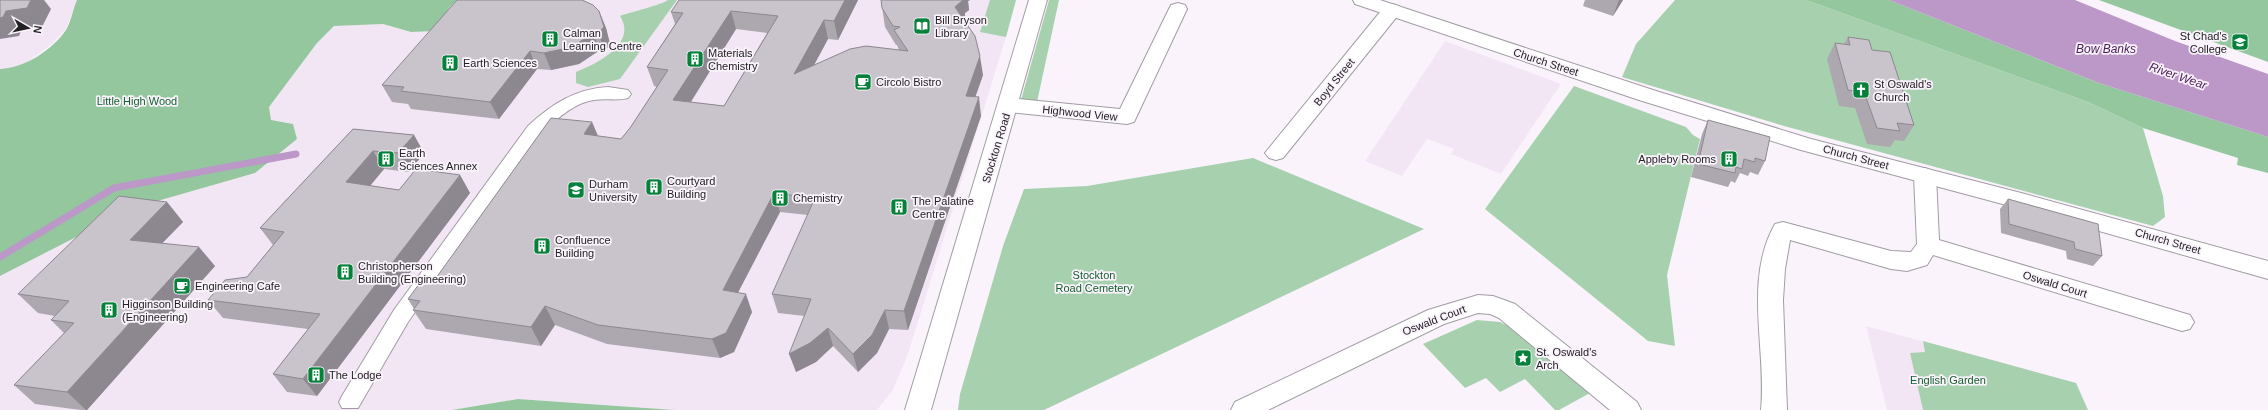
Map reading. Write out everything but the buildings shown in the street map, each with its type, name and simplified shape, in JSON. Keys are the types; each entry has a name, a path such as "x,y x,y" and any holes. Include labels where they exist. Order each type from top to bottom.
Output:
{"street":[{"name":"Stockton Road","path":"918,410 1009,105 1038,0"},
{"name":"Church Street","path":"1362,0 1661,99 1808,145 2268,270"},
{"name":"Highwood View","path":"1009,105 1127,118 1178,9"},
{"name":"Boyd Street","path":"1276,153 1392,10"},
{"path":"350,402 401,316 534,130 552,113 573,101 602,92 622,94"},
{"path":"1774,410 1776,396 1771,343 1773,268 1776,243 1783,221 1891,260 1907,262 1918,259 1928,245 1925,176"},
{"name":"Oswald Court","path":"1928,245 2182,322"},
{"name":"Oswald Court","path":"1244,410 1413,327 1455,310 1478,304 1493,305 1507,310 1628,410"}],"shaded area":[{"path":"0,0 77,0 66,29 53,43 25,64 12,68 0,69"},
{"name":"Durham University","path":"457,0 1016,0 1006,37 908,354 893,390 877,410 674,410 518,399 452,410 0,410 0,276 133,208 255,173 297,139 293,124 271,120 269,107 317,43 334,26 383,24 411,32 437,31 449,8"},
{"path":"1445,41 1561,84 1501,174 1451,154 1454,149 1427,139 1402,176 1365,161"},
{"name":"English Garden","path":"1866,326 2076,383 2088,410 1887,410"}],"green space":[{"name":"Little High Wood","path":"77,0 457,0 449,8 437,31 411,32 383,24 334,26 317,43 269,107 271,120 293,124 297,139 255,173 133,208 0,276 0,69 19,65 46,51 68,27"},
{"path":"668,0 677,0 620,79 588,87 576,83 576,72 594,64 612,52 619,44 624,35 624,26 620,16"},
{"path":"990,0 1016,0 1006,37 980,32"},
{"path":"1049,0 1059,0 1037,102 1021,100"},
{"path":"1675,0 1806,0 2088,102 2143,128 2163,196 2165,217 2153,226 1784,126 1622,77 1636,44"},
{"path":"1806,0 1889,0 2099,83 2268,137 2268,173 2237,165 2238,158 2143,128 2088,102"},
{"name":"St Chad's College","path":"2099,0 2268,0 2268,62"},
{"path":"1574,86 1686,127 1693,135 1700,139 1667,275 1675,346 1648,341 1485,209"},
{"name":"Stockton Road Cemetery","path":"1253,158 1424,229 1044,410 958,410 960,394 1003,246 1024,189 1087,186"},
{"path":"1477,320 1500,322 1510,327 1590,393 1559,410 1555,410 1525,379 1500,392 1486,378 1465,388 1423,344"},
{"name":"English Garden","path":"1923,341 2076,383 2088,410 1923,410 1910,353 1925,352"},
{"path":"518,399 674,410 452,410"}],"water":[{"name":"Bow Banks","path":"1889,0 2075,0 2175,41 2268,74 2268,137 2099,83"}],"waterway":[{"path":"0,257 114,188 296,154"}],"place":[{"name":"Bill Bryson Library","path":"922,26"},
{"name":"Calman Learning Centre","path":"550,39"},
{"name":"St Chad's College","path":"2240,42"},
{"name":"Materials Chemistry","path":"695,59"},
{"name":"Earth Sciences","path":"450,63"},
{"name":"Circolo Bistro","path":"863,82"},
{"name":"St Oswald's Church","path":"1861,90"},
{"name":"Earth Sciences Annex","path":"386,159"},
{"name":"Appleby Rooms","path":"1729,159"},
{"name":"Courtyard Building","path":"654,187"},
{"name":"Durham University","path":"576,190"},
{"name":"Chemistry","path":"780,198"},
{"name":"The Palatine Centre","path":"899,207"},
{"name":"Confluence Building","path":"542,246"},
{"name":"Christopherson Building (Engineering)","path":"345,272"},
{"name":"Engineering Cafe","path":"182,286"},
{"name":"Higginson Building (Engineering)","path":"109,310"},
{"name":"St. Oswald's Arch","path":"1523,358"},
{"name":"The Lodge","path":"316,375"}],"water label":[{"name":"River Wear","path":"2178,76"}]}
